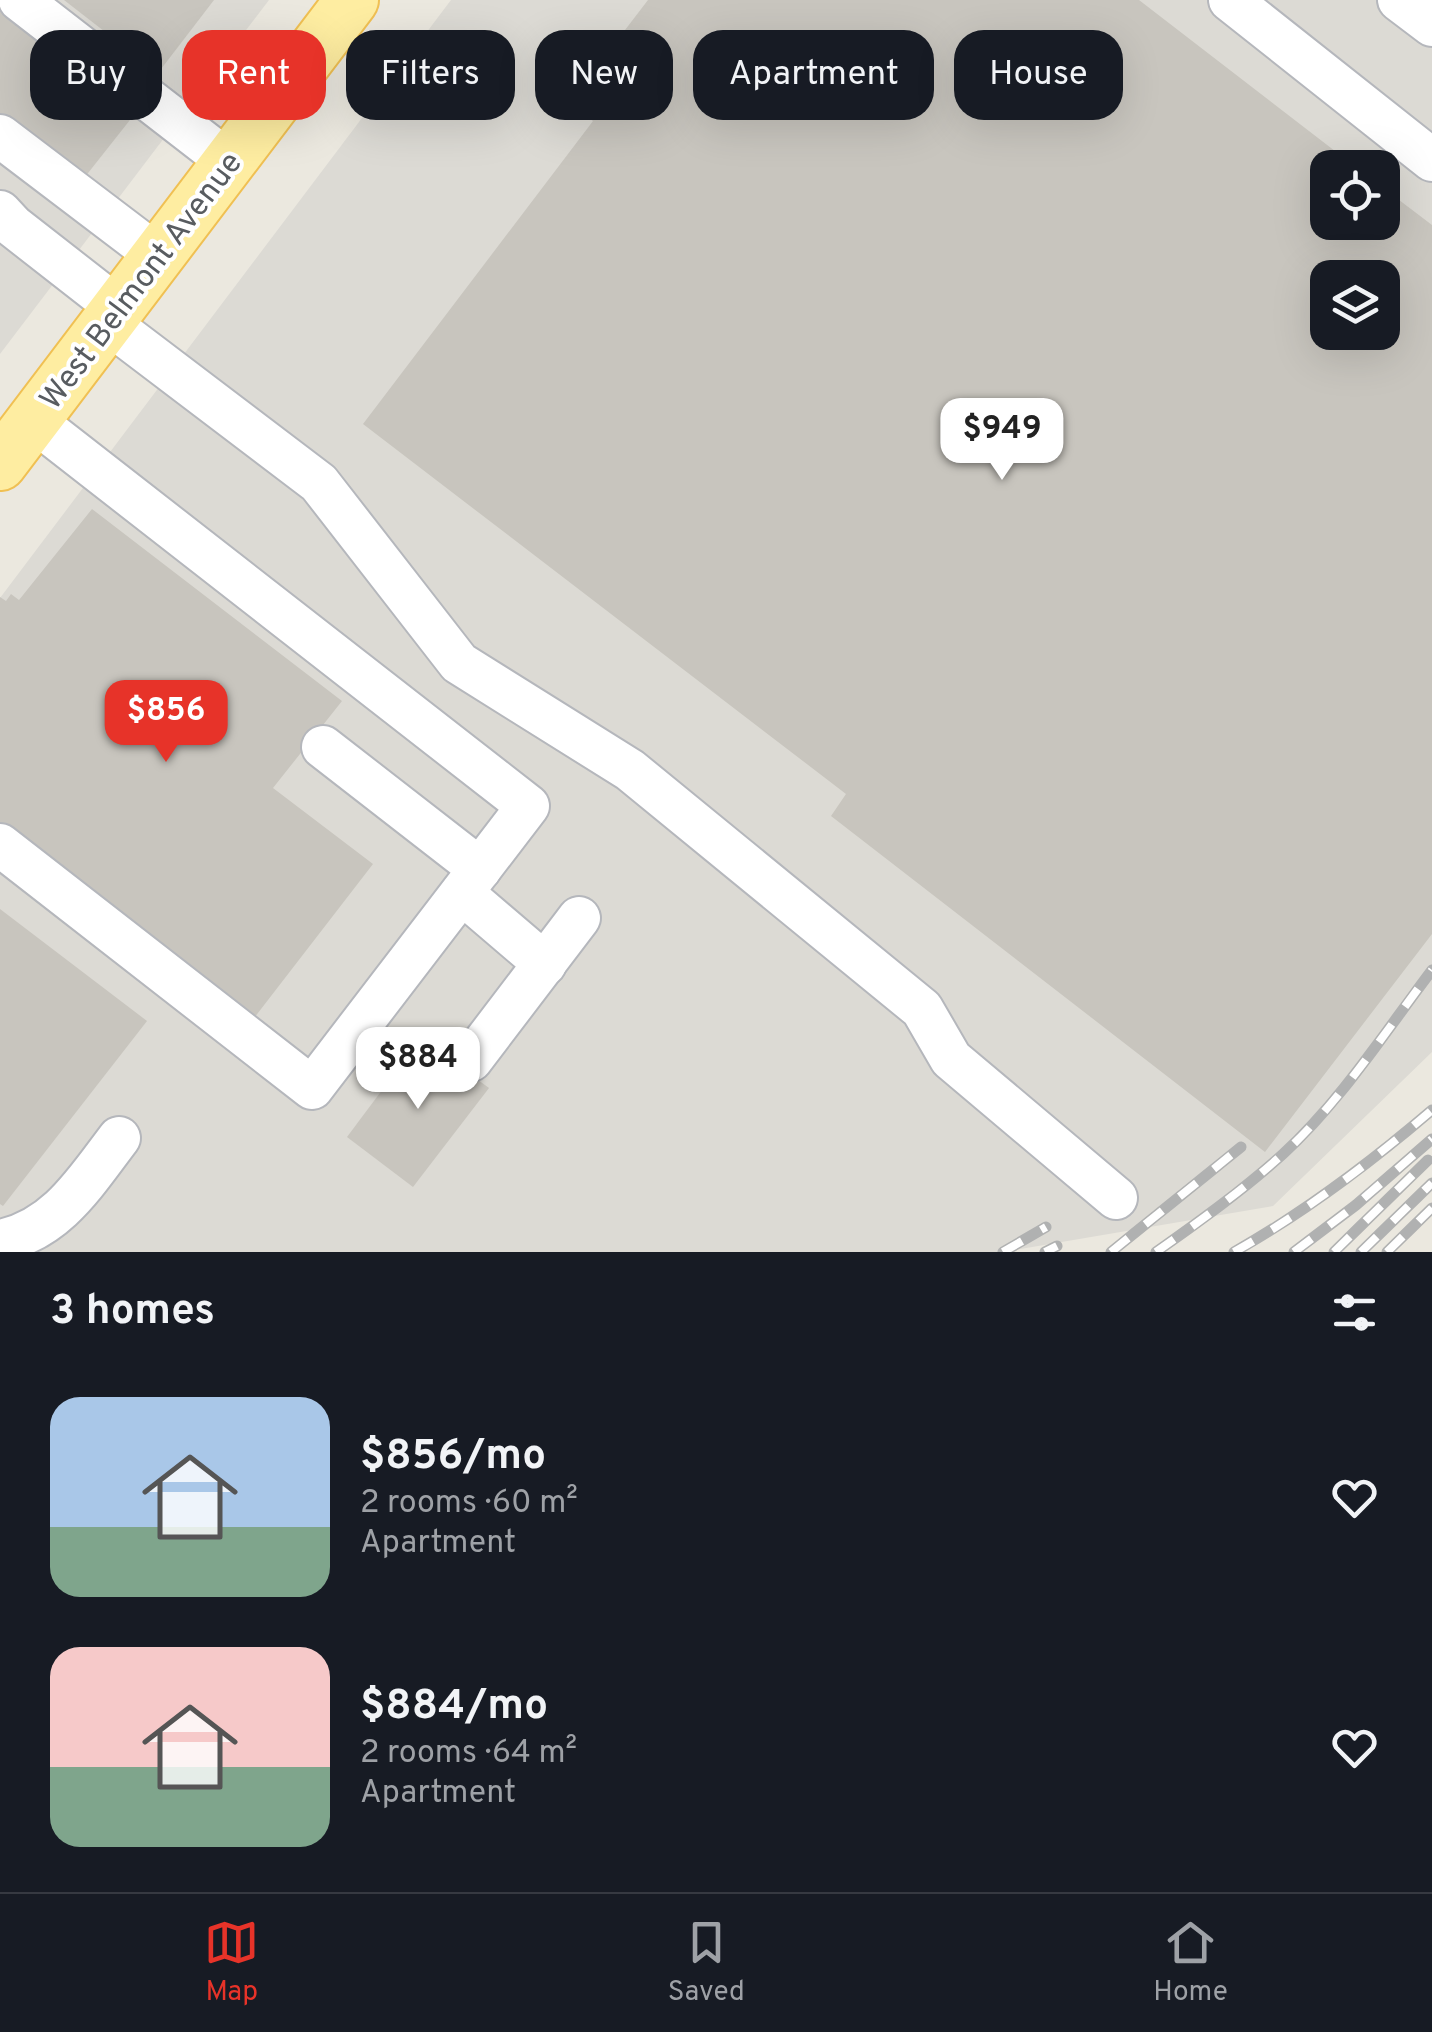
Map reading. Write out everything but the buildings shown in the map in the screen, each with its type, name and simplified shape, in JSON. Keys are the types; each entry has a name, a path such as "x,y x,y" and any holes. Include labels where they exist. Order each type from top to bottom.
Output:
{"main road":[{"name":"West Belmont Avenue","path":"0,464 230,162 344,2"}],"lane":[{"path":"20,0 230,162"},
{"path":"1230,0 1432,160"},
{"path":"1399,0 1432,24"},
{"path":"0,136 158,256"},
{"path":"0,212 113,315 319,482 459,664 646,782 922,1009 951,1060 1116,1198"},
{"path":"0,845 312,1088 528,806 33,420"},
{"path":"323,747 470,881 545,964"},
{"path":"472,1060 580,918"},
{"path":"0,1240 36,1230 68,1204 119,1138"}],"shaded area":[{"path":"0,0 269,0 246,30 182,30 182,114 0,354"},
{"path":"451,0 1432,0 1432,1052 1273,1206 1003,1252 29,1252 0,1240 0,598 360,120 515,120 515,30 428,30"}],"railway":[{"path":"1156,1252 1237,1193 1304,1133 1362,1065 1432,970"},
{"path":"1234,1252 1336,1186 1432,1110"},
{"path":"1294,1252 1432,1139"},
{"path":"1111,1252 1241,1147"},
{"path":"1334,1252 1428,1160"},
{"path":"1361,1252 1432,1183"},
{"path":"1387,1252 1432,1208"},
{"path":"1003,1252 1046,1227"},
{"path":"1045,1252 1057,1246"}]}
